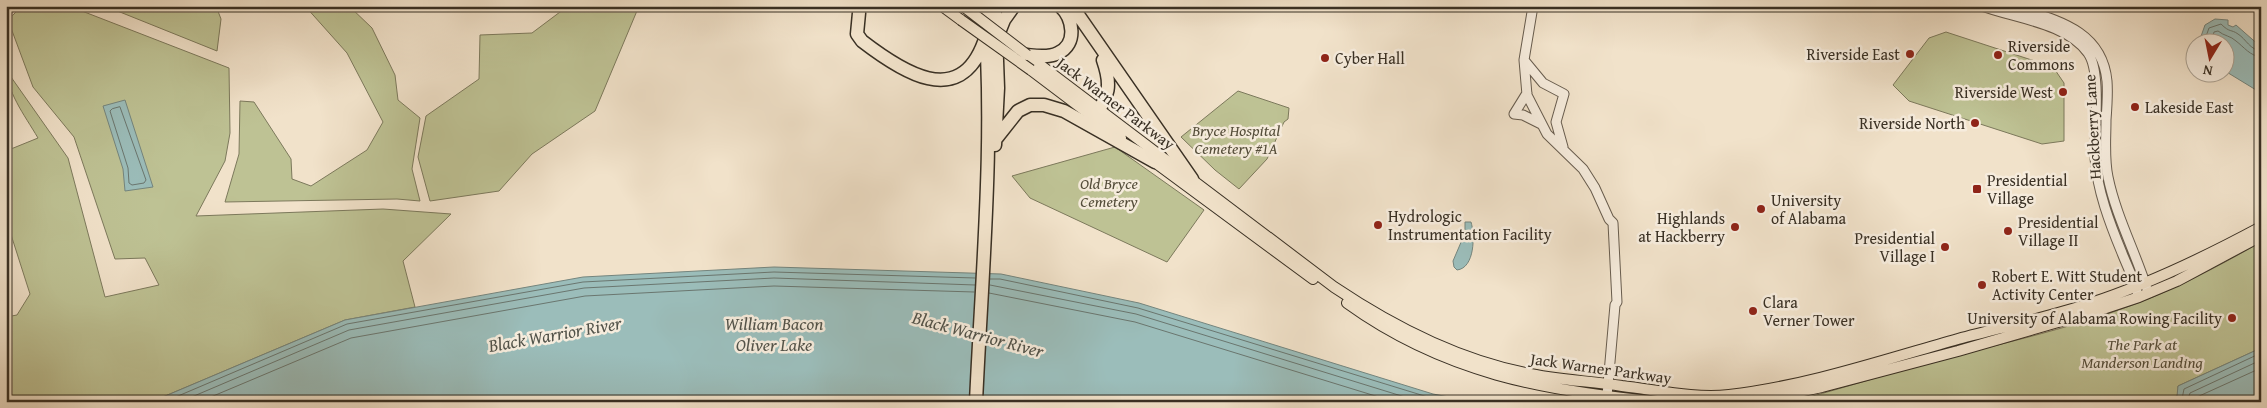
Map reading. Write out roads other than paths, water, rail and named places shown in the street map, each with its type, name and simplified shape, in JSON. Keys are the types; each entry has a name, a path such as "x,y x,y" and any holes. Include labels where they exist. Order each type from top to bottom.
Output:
{"highway":[{"path":"976,402 989,204 996,140 998,88 991,38 984,6"},
{"path":"983,402 989,204 988,81 995,6"},
{"path":"859,13 858,34 862,41 922,78 935,80 960,74 972,67 1014,6"},
{"path":"1027,55 1044,56 1058,54 1066,47 1071,38 1071,24 1065,11 1060,6"},
{"path":"1072,6 1192,179"},
{"path":"1097,114 1109,88 1108,75 1098,46"},
{"path":"996,140 1018,111 1030,105 1044,105 1064,111 1155,162"}],"main road":[{"name":"Jack Warner Parkway","path":"942,6 1030,70 1192,179 1364,307 1402,328 1457,353 1523,373 1565,381 1609,384 1675,393 1727,396 1792,386 2177,281 2261,236"},
{"name":"Jack Warner Parkway","path":"962,6 1027,55 1155,162 1361,314 1421,347 1502,378 1533,385 1661,402"},
{"name":"Jack Warner Parkway","path":"1751,402 1805,392 1958,351 2142,290 2261,227"}],"street":[{"path":"1533,6 1524,60 1526,93 1547,134 1583,170 1595,188 1609,220 1607,224 1611,252 1612,302 1615,306 1608,396"},
{"name":"Hackberry Lane","path":"1982,6 2055,29 2076,40 2089,53 2096,83 2095,144 2097,176 2110,222 2142,290"},
{"name":"Hackberry Lane","path":"2013,6 2061,22 2084,35 2100,55 2107,80 2105,156 2108,176 2116,209 2142,290"},
{"path":"1524,60 1542,83 1564,94 1556,122 1563,150"},
{"path":"1526,93 1514,114 1522,115 1542,124"}],"water":[{"path":"2215,19 2228,20 2228,25 2233,27 2236,25 2261,47 2261,93 2234,76 2234,32 2203,32 2205,25"},
{"path":"125,100 153,187 125,191 123,169 103,106"},
{"path":"1465,222 1471,222 1473,235 1472,250 1467,263 1463,268 1457,270 1454,267 1453,261 1465,233"},
{"name":"William Bacon Oliver Lake","path":"774,267 1001,274 1139,303 1433,394 1476,402 151,402 345,320 583,277"},
{"path":"2261,348 2261,402 2153,402 2177,396 2178,386"}],"place":[{"name":"Riverside East","path":"1910,54"},
{"name":"Riverside Commons","path":"1998,55"},
{"name":"Cyber Hall","path":"1325,58"},
{"name":"Riverside West","path":"2063,92"},
{"name":"Lakeside East","path":"2135,107"},
{"name":"Riverside North","path":"1975,123"},
{"name":"Presidential Village","path":"1977,189"},
{"name":"University of Alabama","path":"1761,209"},
{"name":"Hydrologic Instrumentation Facility","path":"1378,225"},
{"name":"Highlands at Hackberry","path":"1735,227"},
{"name":"Presidential Village II","path":"2008,231"},
{"name":"Presidential Village I","path":"1945,247"},
{"name":"Robert E. Witt Student Activity Center","path":"1982,285"},
{"name":"Clara Verner Tower","path":"1753,311"},
{"name":"University of Alabama Rowing Facility","path":"2232,318"}],"park label":[{"name":"Bryce Hospital Cemetery #1A","path":"1236,139"},
{"name":"Old Bryce Cemetery","path":"1109,192"},
{"name":"The Park at Manderson Landing","path":"2142,353"}],"water label":[{"name":"Black Warrior River","path":"555,334"},
{"name":"Black Warrior River","path":"978,334"}]}
